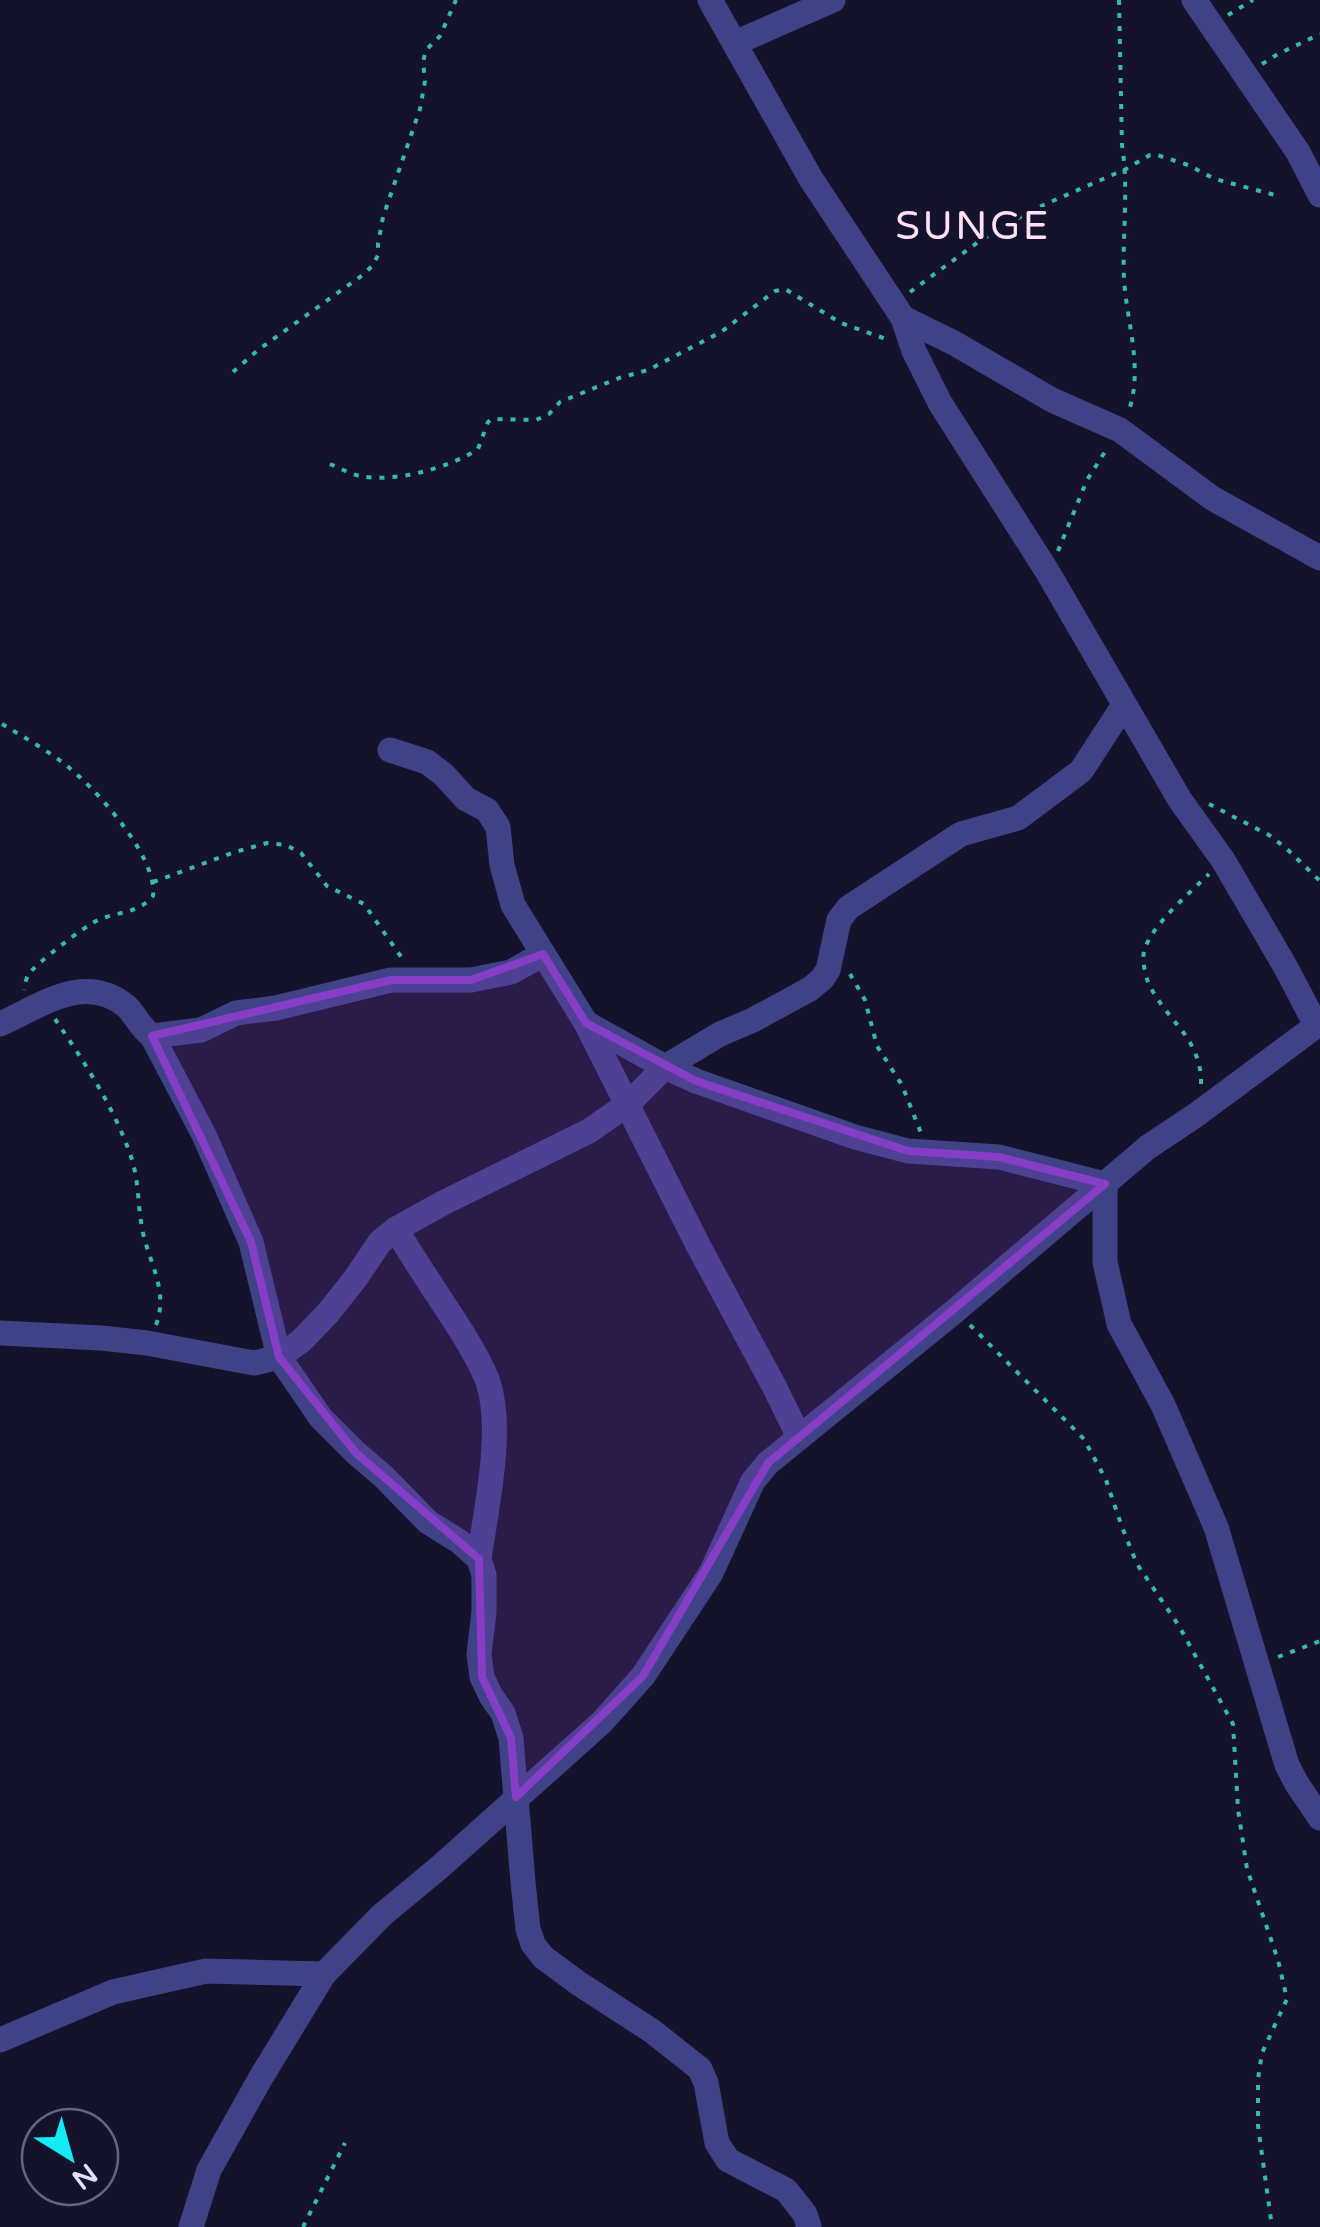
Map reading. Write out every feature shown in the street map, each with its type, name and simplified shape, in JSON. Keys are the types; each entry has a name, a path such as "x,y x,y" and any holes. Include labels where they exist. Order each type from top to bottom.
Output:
{"street":[{"path":"190,2227 209,2170 324,1974 382,1915 602,1722 644,1676 711,1573 752,1481 768,1463 956,1311 1148,1147 1196,1116 1318,1024 1223,860 1180,800 1047,571 940,403 898,312 811,179 710,0"},
{"path":"735,43 833,0"},
{"path":"1194,0 1298,152 1320,194"},
{"path":"898,312 1052,400 1120,430 1212,498 1320,558"},
{"path":"0,1333 147,1342 254,1363 279,1356 301,1341 328,1313 380,1242 396,1229 589,1130 628,1104 665,1067 720,1034 810,989 828,970 840,920 848,908 961,834 1018,818 1081,771 1124,706"},
{"path":"390,750 427,762 466,799 492,816 498,827 502,865 513,904 586,1023 799,1437"},
{"path":"152,1036 201,1030 236,1013 276,1008 392,980 472,980 512,972 543,954"},
{"path":"22,1014 78,990 92,990 104,993 135,1015 152,1036 204,1135 252,1242 279,1356 321,1418 356,1454 428,1522 479,1559"},
{"path":"586,1023 665,1067 762,1106 856,1137 908,1151 999,1157 1105,1184"},
{"path":"1105,1184 1105,1262 1120,1324 1163,1405 1216,1527 1287,1765 1320,1818"},
{"path":"396,1229 489,1384 495,1431 479,1559 484,1575 479,1654 482,1677 503,1712 512,1738 528,1929 533,1944 543,1957 652,2031 700,2070 717,2143 728,2160 786,2190 806,2214 809,2227"},
{"path":"0,2040 113,1992 206,1971 324,1974"}],"path":[{"path":"233,372 373,266 383,217 420,109 426,50 440,36 456,0"},
{"path":"1047,571 1088,480 1120,430 1134,396 1136,373 1124,281 1126,169 1122,145 1119,0"},
{"path":"1211,26 1253,0"},
{"path":"1246,75 1320,34"},
{"path":"898,312 931,275 982,240 1032,210 1150,155 1157,154 1215,178 1275,195"},
{"path":"330,464 358,476 380,478 449,464 478,449 492,419 536,420 560,402 648,370 721,332 776,291 785,290 842,323 914,350"},
{"path":"2,724 60,760 95,792 130,835 153,883 147,903 126,914 95,921 35,967 24,985 22,1014 91,1075 131,1155 144,1236 158,1275 162,1306 147,1342"},
{"path":"1180,800 1198,800 1269,835 1320,882"},
{"path":"153,883 235,852 267,844 286,846 300,853 327,886 364,904 399,955 423,979"},
{"path":"1196,1116 1202,1077 1198,1059 1186,1034 1149,984 1144,952 1171,912 1223,860"},
{"path":"833,943 864,1000 877,1046 902,1085 930,1153"},
{"path":"956,1311 1084,1439 1106,1480 1137,1564 1203,1666 1233,1724 1238,1809 1247,1869 1287,1999 1262,2053 1258,2080 1258,2126 1272,2227"},
{"path":"1253,1658 1274,1658 1320,1640"},
{"path":"303,2227 345,2143"}],"highlighted area":[{"path":"543,954 586,1023 696,1081 908,1151 999,1157 1105,1184 768,1463 643,1676 516,1797 511,1738 482,1677 479,1559 356,1453 279,1357 251,1242 152,1036 391,980 471,980"}],"district":[{"name":"SUNGE","path":"973,226"}]}
